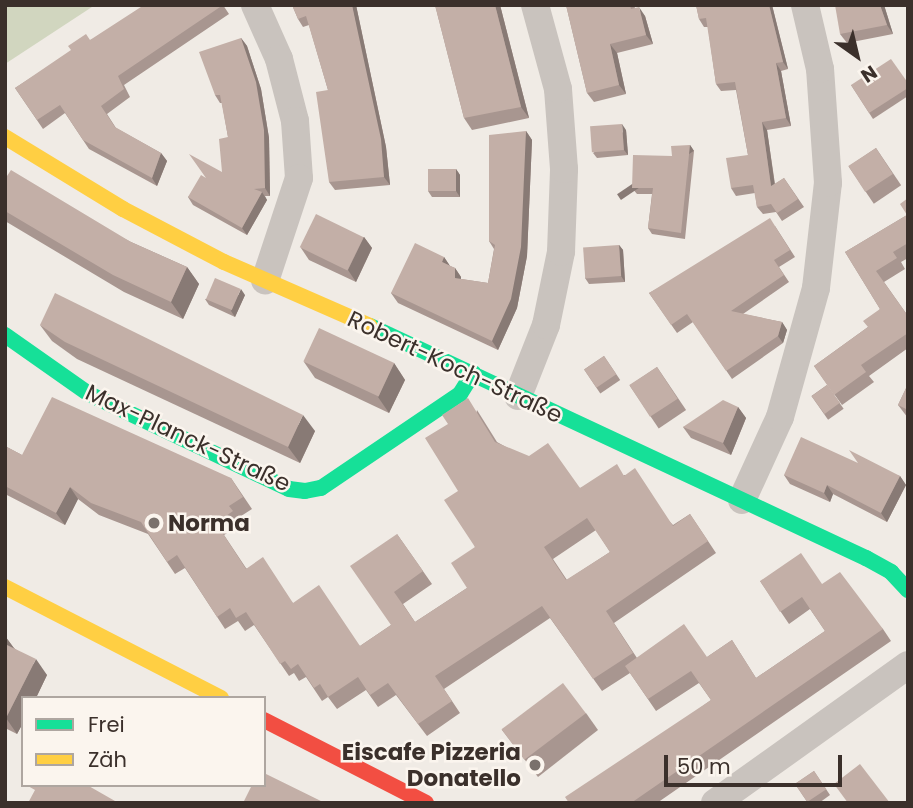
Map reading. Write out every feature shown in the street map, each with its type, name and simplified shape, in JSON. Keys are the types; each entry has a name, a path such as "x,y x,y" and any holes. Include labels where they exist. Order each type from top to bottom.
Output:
{"street":[{"path":"255,5 279,59 295,121 299,178 265,281"},
{"path":"518,396 547,325 561,252 564,169 558,89 536,5"},
{"path":"742,500 779,417 816,288 828,183 820,69 805,5"},
{"name":"Robert-Koch-Straße","path":"5,137 123,209 265,281 472,373 880,565 908,590"},
{"name":"Max-Planck-Straße","path":"5,335 89,394 289,489 305,491 321,488 460,394 472,373"},
{"path":"5,587 216,696"},
{"path":"715,803 908,665"},
{"path":"266,721 426,803"}],"green space":[{"path":"5,5 95,5 5,64"}],"building":[{"path":"144,5 223,5 118,76 124,89 101,106 115,127 161,153 152,178 83,140 60,105 37,120 15,88 71,50 68,46 86,34 90,40"},
{"path":"292,5 352,5 381,139 384,177 329,182 316,92 328,90 306,16 298,19"},
{"path":"435,5 495,5 521,107 464,118"},
{"path":"566,5 630,5 631,9 639,7 646,35 610,44 619,85 587,93"},
{"path":"696,5 769,5 783,62 776,63 786,118 762,122 771,186 784,178 798,199 777,213 771,204 757,207 753,185 731,188 726,158 748,155 735,82 716,84 706,18 699,19"},
{"path":"835,5 880,5 887,25 840,34"},
{"path":"241,38 256,82 264,130 265,188 254,189 262,192 242,228 188,197 201,175 206,178 189,154 222,172 219,139 228,137 220,95 215,95 199,52"},
{"path":"891,59 908,83 908,88 869,113 851,85"},
{"path":"622,124 624,150 592,152 590,126"},
{"path":"526,131 521,247 511,299 492,341 391,293 415,243 444,257 442,262 455,268 455,278 488,283 495,245 489,241 489,135"},
{"path":"690,145 681,233 648,228 653,188 632,188 633,155 672,156 671,146"},
{"path":"876,148 893,174 865,192 848,166"},
{"path":"428,169 456,169 456,191 428,191"},
{"path":"11,170 131,242 187,267 171,302 113,275 5,211 5,179"},
{"path":"908,198 908,243 893,252 897,258 876,271 908,316 908,333 861,365 866,372 834,395 814,366 868,327 863,321 880,309 845,252 907,215 900,204"},
{"path":"316,214 364,237 347,270 300,247"},
{"path":"770,218 790,250 774,260 784,275 731,311 782,322 778,336 726,371 687,314 671,325 649,293"},
{"path":"619,245 621,276 585,278 583,248"},
{"path":"215,278 241,289 232,310 206,299"},
{"path":"55,293 303,415 288,447 65,342 40,325"},
{"path":"319,328 394,363 379,397 303,362"},
{"path":"604,356 616,374 596,388 584,369"},
{"path":"657,367 678,399 650,417 629,385"},
{"path":"908,384 908,410 898,405"},
{"path":"827,385 840,403 825,414 812,396"},
{"path":"52,397 231,478 243,497 229,506 233,511 216,523 246,569 263,557 293,603 319,585 360,646 391,625 350,566 397,534 423,571 394,592 415,622 467,588 451,563 475,547 444,500 458,491 425,438 448,424 442,415 468,398 495,442 529,456 548,443 580,488 617,464 624,476 635,468 673,526 690,514 708,541 606,611 633,653 593,679 542,606 435,676 452,701 418,724 388,683 370,695 358,677 328,697 320,684 314,688 298,664 291,669 285,661 280,664 246,612 236,618 230,608 217,617 177,555 167,562 141,522 91,503 70,487 56,513 5,486 5,446 22,455","holes":["587,518 610,552 566,580 544,547"]},
{"path":"723,400 738,407 723,443 683,427"},
{"path":"801,437 858,463 849,450 900,476 881,513 827,485 824,493 784,475"},
{"path":"801,553 822,584 840,572 883,629 631,803 569,803 565,797 711,700 691,671 648,699 625,666 684,624 707,657 732,640 756,678 825,631 802,597 780,612 760,581"},
{"path":"5,644 36,659 6,718 5,718"},
{"path":"563,683 586,713 524,760 502,729"},
{"path":"860,764 890,803 848,803 834,784"},
{"path":"814,771 826,789 807,802 795,784"},
{"path":"266,774 325,803 243,803 251,787 266,787"},
{"path":"30,787 90,787 115,801 28,803 35,790"}],"traffic: fast":[{"path":"370,326 866,558 891,572 908,590"},
{"path":"5,335 89,394 289,489 305,491 321,488 460,394 473,373"}],"traffic: slow":[{"path":"5,137 123,209 224,262 370,326"},
{"path":"5,587 217,696"}],"traffic: jam":[{"path":"266,721 426,803"}],"place":[{"name":"Norma","path":"154,523"},
{"name":"Eiscafe Pizzeria Donatello","path":"535,765"}]}
